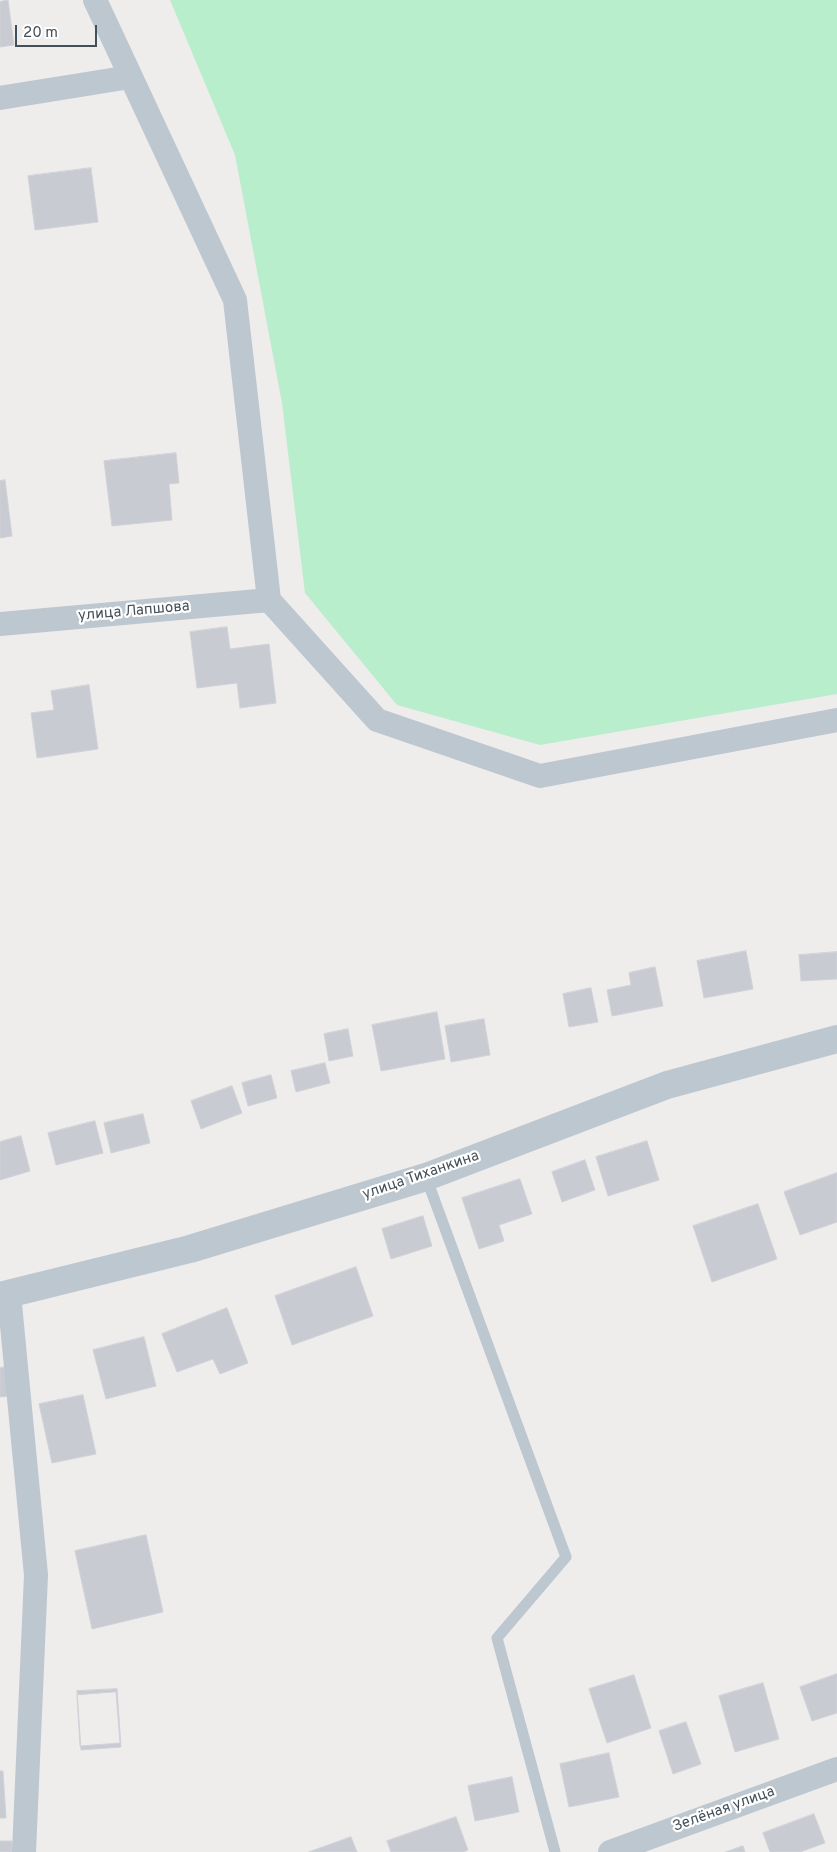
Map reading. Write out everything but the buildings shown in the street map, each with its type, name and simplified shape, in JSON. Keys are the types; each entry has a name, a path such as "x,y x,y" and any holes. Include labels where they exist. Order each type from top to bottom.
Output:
{"street":[{"path":"95,0 235,300 269,600 377,720 540,776 837,720"},
{"path":"0,98 130,77"},
{"name":"улица Лапшова","path":"0,624 269,600"},
{"name":"улица Тиханкина","path":"4,1295 190,1249 426,1177 667,1085 837,1039"},
{"path":"4,1295 36,1575 24,1852"},
{"name":"Зелёная улица","path":"610,1852 837,1768"}],"lane":[{"path":"426,1177 566,1557 497,1638 555,1852"}],"green space":[{"path":"170,0 837,0 837,694 540,745 397,705 305,593 282,403 235,155"}]}
